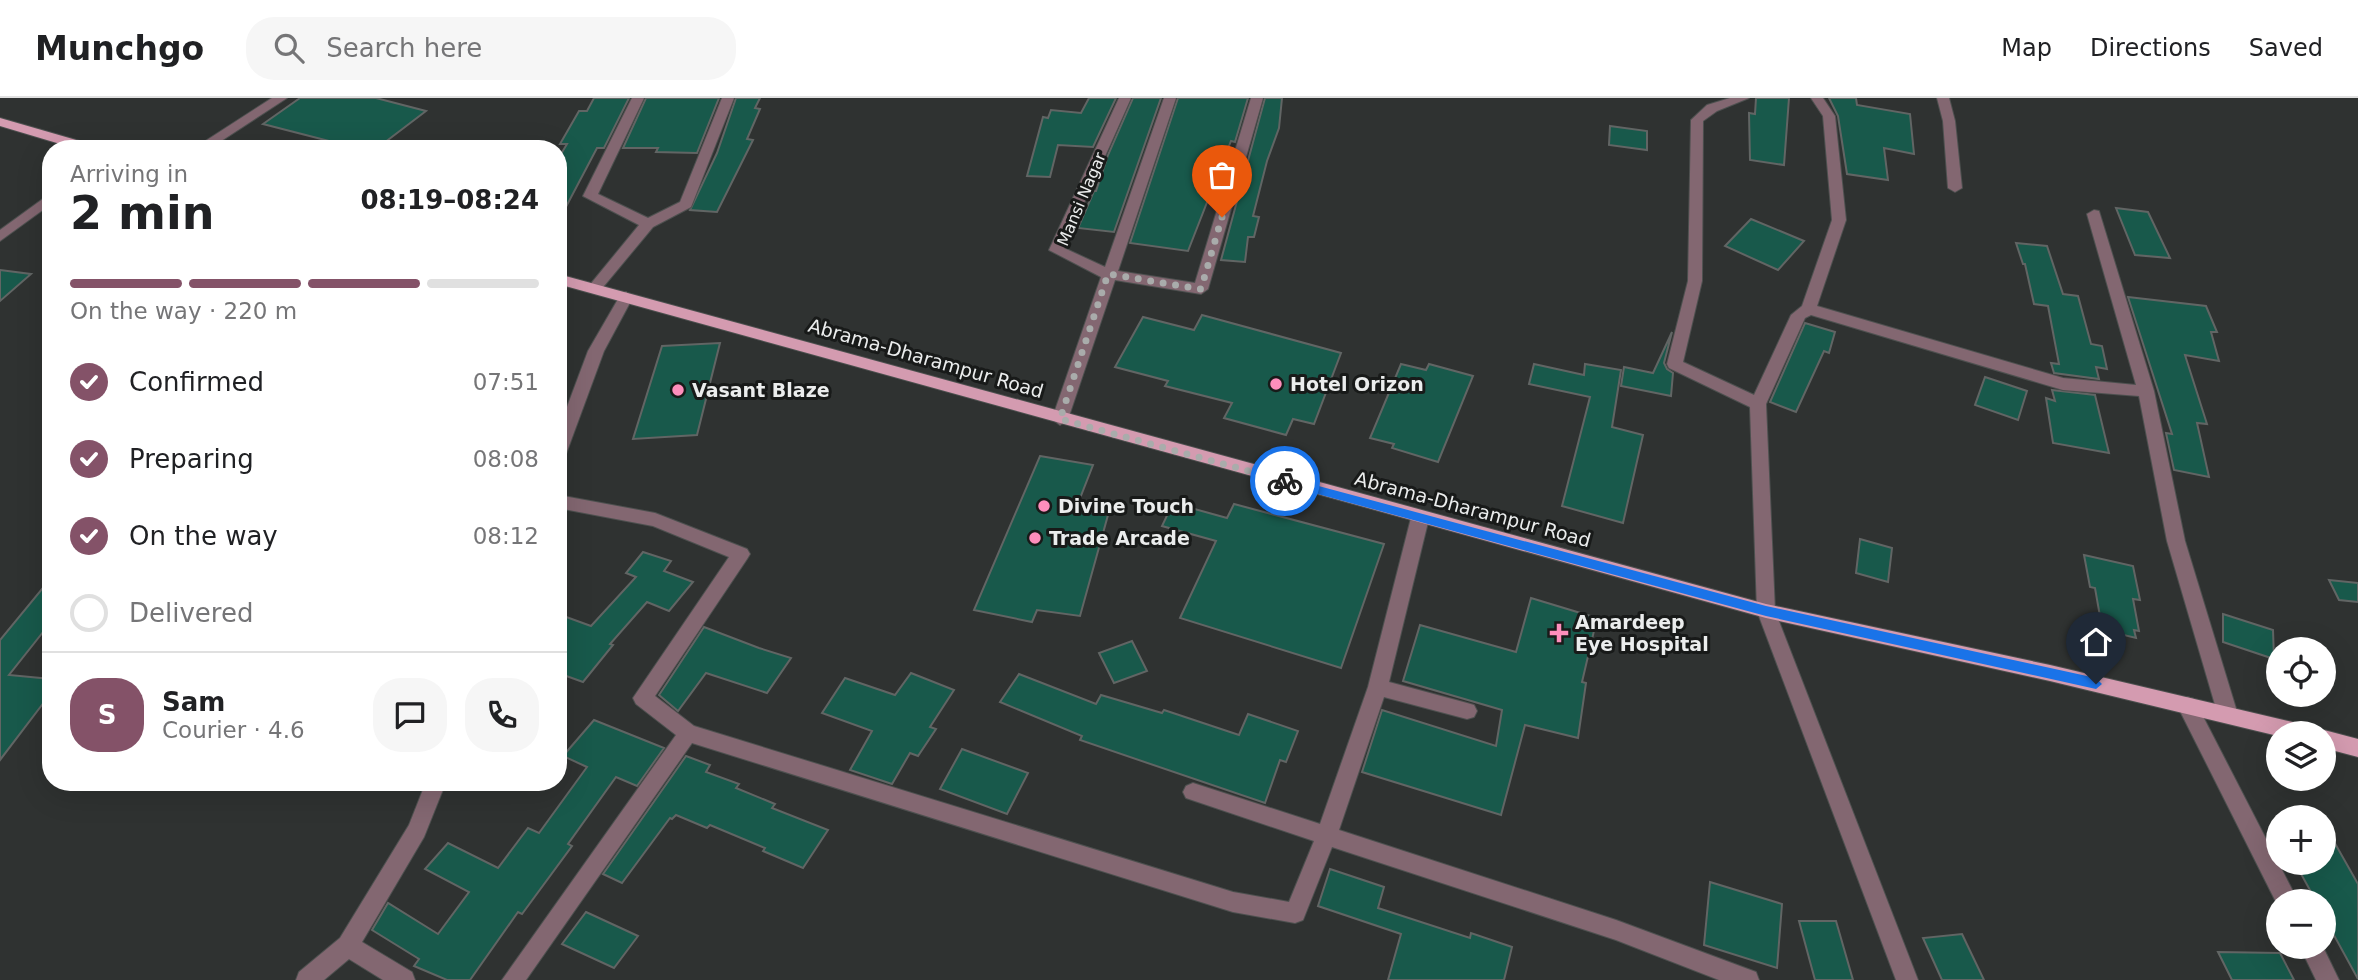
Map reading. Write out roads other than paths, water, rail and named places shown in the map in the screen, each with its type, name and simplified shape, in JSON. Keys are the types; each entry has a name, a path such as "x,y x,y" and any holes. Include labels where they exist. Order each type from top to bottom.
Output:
{"main road":[{"path":"0,122 61,140"},
{"name":"Abrama-Dharampur Road","path":"567,282 1766,611 2266,724"},
{"path":"2336,742 2358,748"}],"street":[{"path":"214,140 282,98"},
{"path":"638,98 590,196 648,224"},
{"path":"594,289 648,224 686,204 729,98"},
{"name":"Mansi Nagar","path":"1125,98 1056,250 1108,274 1201,289 1257,98"},
{"path":"1060,419 1170,98"},
{"path":"1743,98 1712,108 1698,120 1695,281 1675,364 1758,404"},
{"path":"1817,98 1829,116 1839,220 1809,309 1799,315 1758,404 1766,611 1906,980"},
{"path":"1943,98 1949,121 1955,188"},
{"path":"0,237 42,204"},
{"path":"2095,214 2146,391 2176,541 2228,715"},
{"path":"567,430 596,351 626,298"},
{"path":"1809,309 2063,384 2146,391"},
{"path":"567,503 656,520 741,554 643,698 688,733 1233,902 1295,913 1326,836 1378,687 1420,518"},
{"path":"1378,687 1467,711"},
{"path":"2187,705 2281,889"},
{"path":"513,980 688,733"},
{"path":"307,980 348,946 417,830 432,791"},
{"path":"1193,792 1616,930 1748,980"},
{"path":"348,946 404,980"},
{"path":"2317,959 2328,980"}],"place":[{"name":"Hotel Orizon","path":"1276,384"},
{"name":"Vasant Blaze","path":"678,390"},
{"name":"Divine Touch","path":"1044,506"},
{"name":"Trade Arcade","path":"1035,538"},
{"name":"Amardeep Eye Hospital","path":"1559,633"}]}
